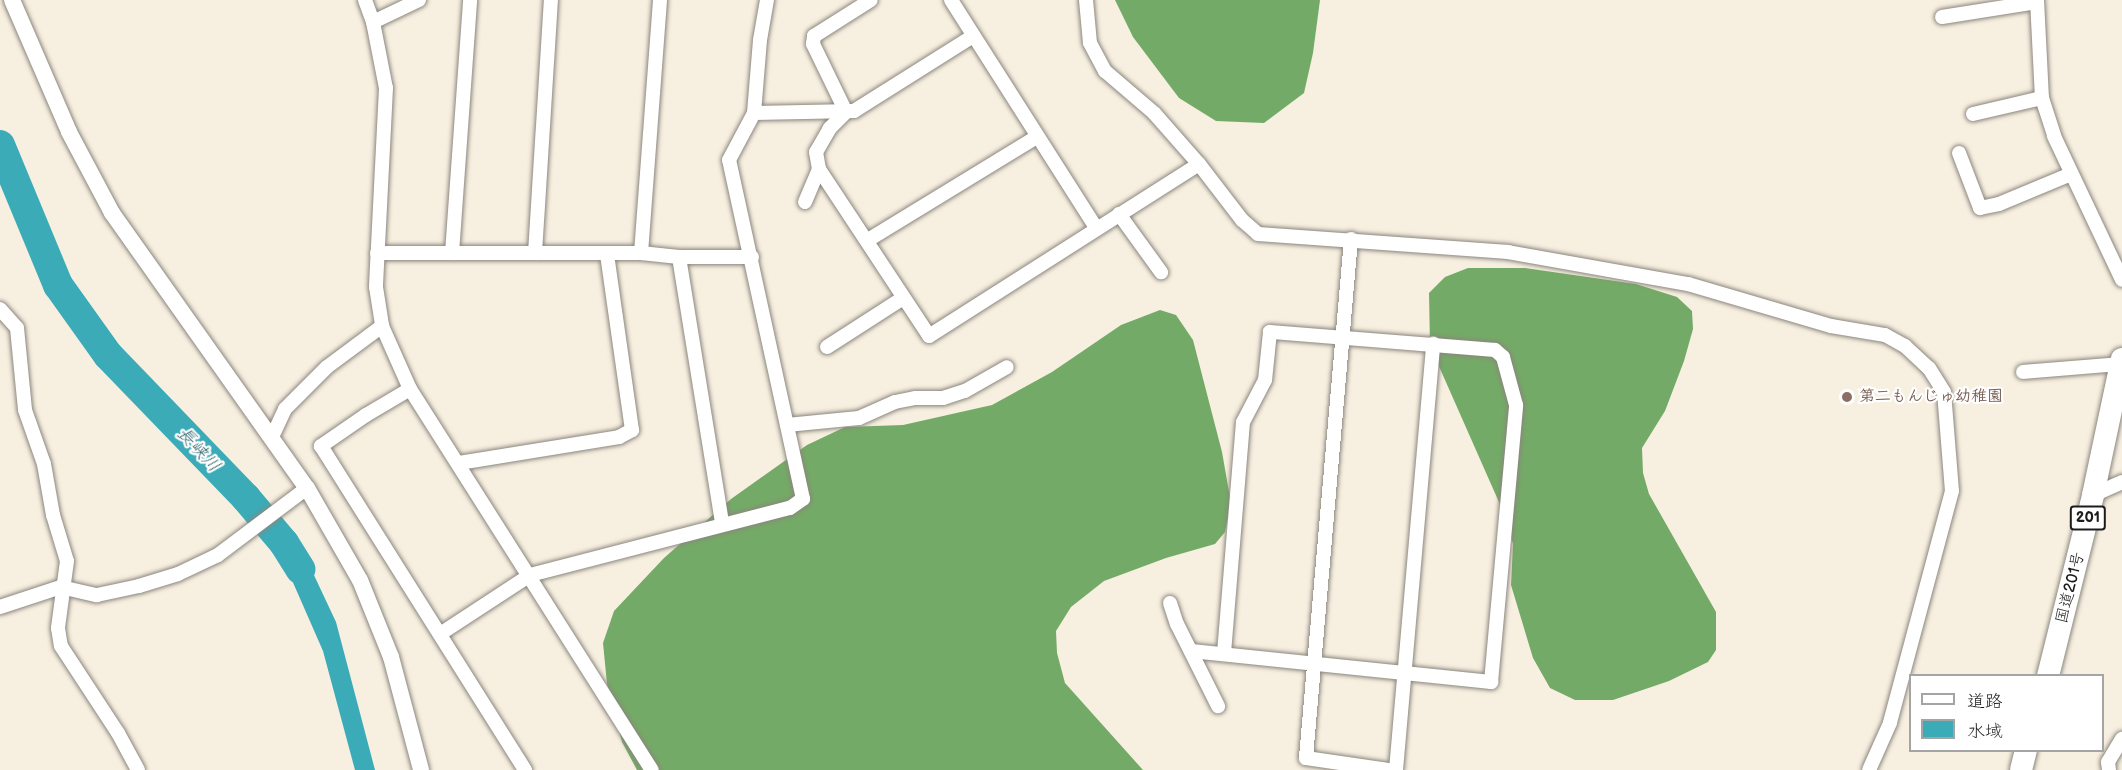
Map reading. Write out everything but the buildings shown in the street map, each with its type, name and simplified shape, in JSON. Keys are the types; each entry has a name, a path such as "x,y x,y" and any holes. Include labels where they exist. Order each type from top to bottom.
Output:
{"highway":[{"name":"国道201号","path":"2048,674 2093,495 2121,362"},
{"path":"2021,770 2026,752"}],"street":[{"path":"12,0 69,132 112,213 308,488 360,580 392,657 421,770"},
{"path":"364,0 373,22 386,88 376,287 382,326 410,389 531,575 652,770"},
{"path":"373,22 419,0"},
{"path":"452,253 470,0"},
{"path":"535,252 551,0"},
{"path":"641,253 660,0"},
{"path":"440,634 531,575 722,523 790,508 803,500 752,257 729,160 754,113 760,40 767,0"},
{"path":"846,112 813,44 814,36 871,0"},
{"path":"951,0 1096,228"},
{"path":"1086,0 1090,43 1105,71 1154,113 1242,220 1258,234 1508,252 1688,284 1831,326 1885,335 1905,346 1929,368 1944,392 1952,491 1913,645 1890,723 1869,770"},
{"path":"1942,17 2037,1 2042,98 2054,136 2122,280"},
{"path":"754,113 854,111 973,36"},
{"path":"1973,114 2042,98"},
{"path":"846,112 830,128 816,152 819,170 868,240 929,336 1096,228 1199,165"},
{"path":"868,240 1036,137"},
{"path":"1959,153 1980,208 1999,204 2071,174"},
{"path":"804,202 819,170"},
{"path":"1119,214 1161,272"},
{"path":"1351,239 1306,758 1388,770"},
{"path":"377,253 641,253 679,257 752,257"},
{"path":"459,463 619,437 632,430 607,254"},
{"path":"679,257 722,523"},
{"path":"827,347 903,298"},
{"path":"0,309 17,328 24,410 44,464 53,515 67,561 61,587 57,628 61,646 118,733 138,770"},
{"path":"272,437 285,409 327,367 382,326"},
{"path":"1191,651 1491,682 1516,405 1503,357 1495,350 1270,332 1265,380 1243,422 1224,653"},
{"path":"1396,770 1433,345"},
{"path":"2023,372 2121,362"},
{"path":"787,425 859,418 895,402 916,398 944,398 965,391 1007,367"},
{"path":"410,389 321,446 525,770"},
{"path":"2093,495 2122,482"},
{"path":"0,608 61,587 97,595 139,586 178,574 218,555 308,488"},
{"path":"1170,603 1218,706"},
{"path":"2109,770 2108,762 2122,739"}],"green space":[{"path":"1115,0 1320,0 1313,53 1304,93 1264,123 1216,121 1179,98 1133,37"},
{"path":"1468,268 1525,268 1636,284 1677,297 1692,311 1693,329 1684,361 1665,411 1642,448 1643,473 1649,494 1716,612 1716,650 1708,662 1669,681 1613,700 1575,700 1550,688 1533,658 1511,585 1513,544 1506,518 1430,346 1429,293 1445,277"},
{"path":"1160,310 1176,315 1193,340 1222,452 1231,503 1225,532 1215,544 1166,558 1104,581 1071,607 1056,631 1057,653 1065,683 1143,770 637,770 622,742 607,684 603,643 614,611 664,558 731,499 807,445 845,427 903,425 992,405 1052,372 1121,325"}],"water":[{"path":"277,522 305,556 336,622 375,770 355,770 323,651 277,546"}],"waterway":[{"name":"長峡川","path":"0,145 58,285 108,355 246,498 284,543 300,569"}],"place":[{"name":"第二もんじゅ幼稚園","path":"1847,397"}]}
